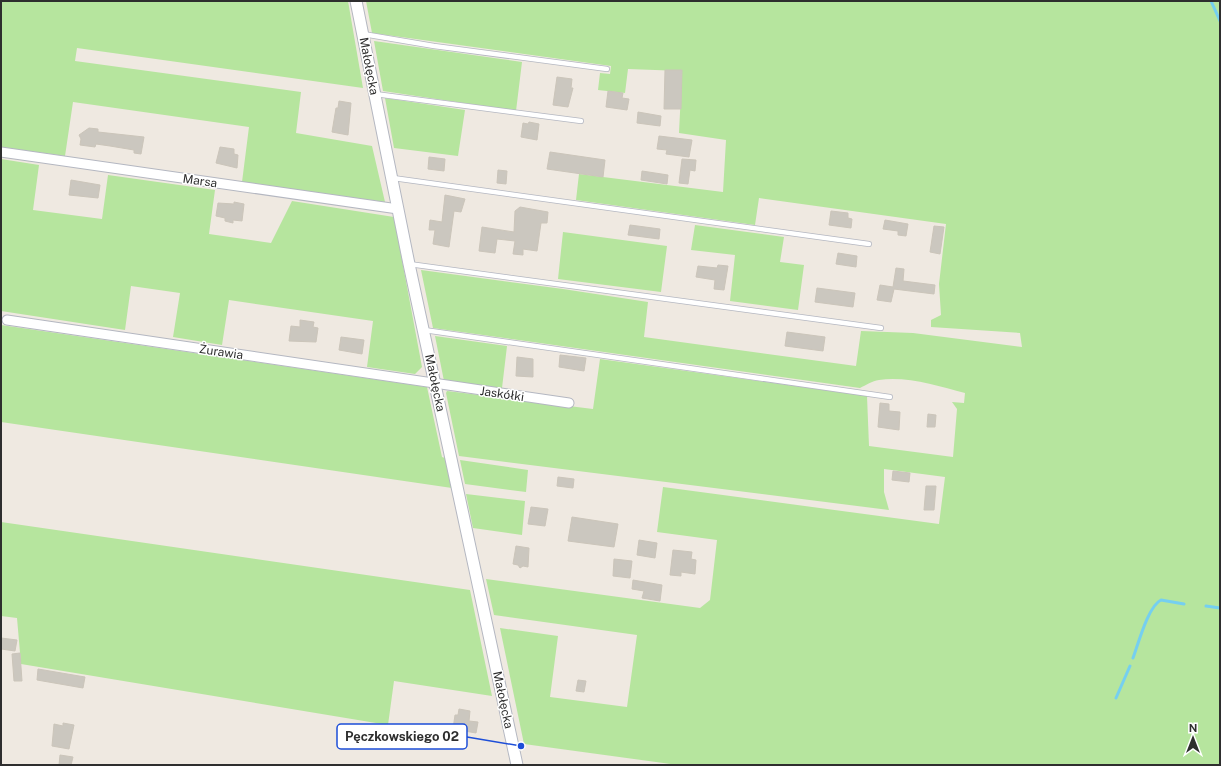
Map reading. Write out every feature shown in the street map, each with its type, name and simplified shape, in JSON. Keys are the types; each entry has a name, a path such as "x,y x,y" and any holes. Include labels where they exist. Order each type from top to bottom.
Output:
{"street":[{"name":"Małołęcka","path":"356,1 434,384 517,765"},
{"name":"Marsa","path":"1,152 398,209"},
{"name":"Żurawia","path":"7,320 434,384"},
{"name":"Jaskółki","path":"434,384 568,403"}],"lane":[{"path":"363,34 434,46 607,69"},
{"path":"375,94 581,121"},
{"path":"391,177 869,244"},
{"path":"409,264 881,328"},
{"path":"424,330 890,397"}],"green space":[{"path":"1,1 348,1 363,88 77,48 75,61 301,92 296,133 372,146 385,202 242,182 249,127 73,102 65,156 1,147"},
{"path":"366,1 1220,1 1220,765 678,765 524,744 500,628 558,636 550,697 627,707 637,635 494,615 486,579 700,608 710,600 717,540 657,532 663,487 939,524 945,477 884,469 884,492 889,510 459,456 446,393 447,391 593,409 600,359 867,396 869,446 953,457 957,409 952,402 964,403 965,393 922,382 900,379 876,381 860,388 433,328 421,270 648,302 644,337 856,366 861,331 913,333 1022,347 1020,333 931,327 931,320 941,315 939,284 946,224 759,198 755,225 576,200 579,174 723,192 726,140 679,133 682,71 628,69 625,93 598,90 600,73 610,74 611,66 372,33"},
{"path":"374,41 522,62 516,111 383,91"},
{"path":"385,98 465,110 458,156 394,148"},
{"path":"1,159 39,165 33,210 102,219 108,175 215,190 209,234 271,243 292,201 394,217 422,367 415,374 367,367 373,321 229,300 222,345 173,337 180,293 131,286 125,330 1,311"},
{"path":"695,225 784,237 780,262 804,265 798,310 730,301 735,255 691,250"},
{"path":"563,232 667,246 661,292 558,279"},
{"path":"1,325 427,387 442,457 445,458 452,488 1,422"},
{"path":"435,336 507,346 502,388 444,381"},
{"path":"460,460 528,470 526,492 465,484"},
{"path":"466,494 525,501 522,535 473,528"},
{"path":"1,522 470,590 492,696 394,681 388,725 21,664 17,618 1,616"}],"building":[{"path":"665,70 682,70 681,109 664,109"},
{"path":"557,77 572,79 571,88 573,88 568,107 553,105"},
{"path":"608,91 623,93 622,98 629,99 627,110 606,107"},
{"path":"339,101 351,103 348,135 332,132 336,108 338,108"},
{"path":"638,112 661,116 660,126 637,123"},
{"path":"529,122 539,124 537,140 521,137 523,123 528,124"},
{"path":"89,128 98,129 98,132 144,137 141,154 134,153 134,150 110,146 96,144 95,147 80,145 81,139 79,135"},
{"path":"659,136 692,140 689,157 666,154 667,150 657,149"},
{"path":"220,147 234,149 234,154 238,155 237,168 216,163"},
{"path":"550,152 605,160 603,177 547,169"},
{"path":"429,157 445,159 444,171 428,169"},
{"path":"682,159 696,160 695,171 690,170 688,184 679,183"},
{"path":"498,170 507,171 506,184 497,183"},
{"path":"642,171 668,175 667,184 641,180"},
{"path":"71,180 100,185 98,198 69,195"},
{"path":"445,195 465,199 461,212 454,211 449,247 433,244 435,230 429,230 430,220 442,222"},
{"path":"234,202 244,204 242,221 233,220 233,223 225,221 225,218 216,216 218,203 234,204"},
{"path":"520,207 548,212 547,223 541,223 537,251 523,249 523,255 513,254 515,241 497,239 495,253 479,251 482,227 514,232 515,211"},
{"path":"831,211 848,213 848,218 852,219 851,228 829,225"},
{"path":"885,220 908,224 906,236 898,235 898,231 883,229"},
{"path":"630,225 660,229 659,239 628,235"},
{"path":"934,226 944,227 940,254 930,252"},
{"path":"838,253 857,256 856,267 836,264"},
{"path":"718,265 728,266 724,290 714,289 715,280 696,277 698,266 717,268"},
{"path":"896,268 904,269 903,281 935,285 934,294 894,289 891,302 877,300 880,285 893,287"},
{"path":"817,288 855,293 853,307 815,302"},
{"path":"300,320 314,322 313,327 318,328 316,342 289,341 291,326 300,327"},
{"path":"787,332 825,337 823,351 785,346"},
{"path":"341,337 364,340 362,354 339,350"},
{"path":"560,355 586,358 584,371 559,367"},
{"path":"517,357 533,359 533,377 516,376"},
{"path":"880,403 889,404 889,411 900,412 899,430 878,427"},
{"path":"928,414 936,415 935,427 927,427"},
{"path":"893,471 910,473 909,482 892,480"},
{"path":"558,477 574,479 573,488 557,486"},
{"path":"926,486 936,486 934,510 924,510"},
{"path":"531,507 548,509 545,526 528,524"},
{"path":"572,517 618,524 614,547 568,541"},
{"path":"639,540 657,543 655,558 637,555"},
{"path":"516,546 529,548 528,567 523,566 520,568 518,565 513,564"},
{"path":"673,550 692,552 691,559 696,560 695,574 681,572 681,576 670,575"},
{"path":"614,559 632,561 630,578 613,576"},
{"path":"633,580 662,585 660,601 642,598 644,591 632,589"},
{"path":"1,638 17,640 15,651 1,649"},
{"path":"20,653 22,681 14,681 12,654"},
{"path":"38,669 85,677 83,688 37,680"},
{"path":"578,680 586,681 584,692 576,691"},
{"path":"459,709 470,711 469,721 478,722 476,733 453,729 455,715 458,715"},
{"path":"63,723 74,725 69,749 52,746 54,724 63,726"},
{"path":"60,755 73,757 71,765 59,765"}],"waterway":[{"path":"1211,1 1220,21"},
{"path":"1133,658 1148,618 1156,604 1161,600 1184,604"},
{"path":"1206,606 1220,608"},
{"path":"1116,698 1130,666"}],"place":[{"name":"Pęczkowskiego 02","path":"521,746"}]}
